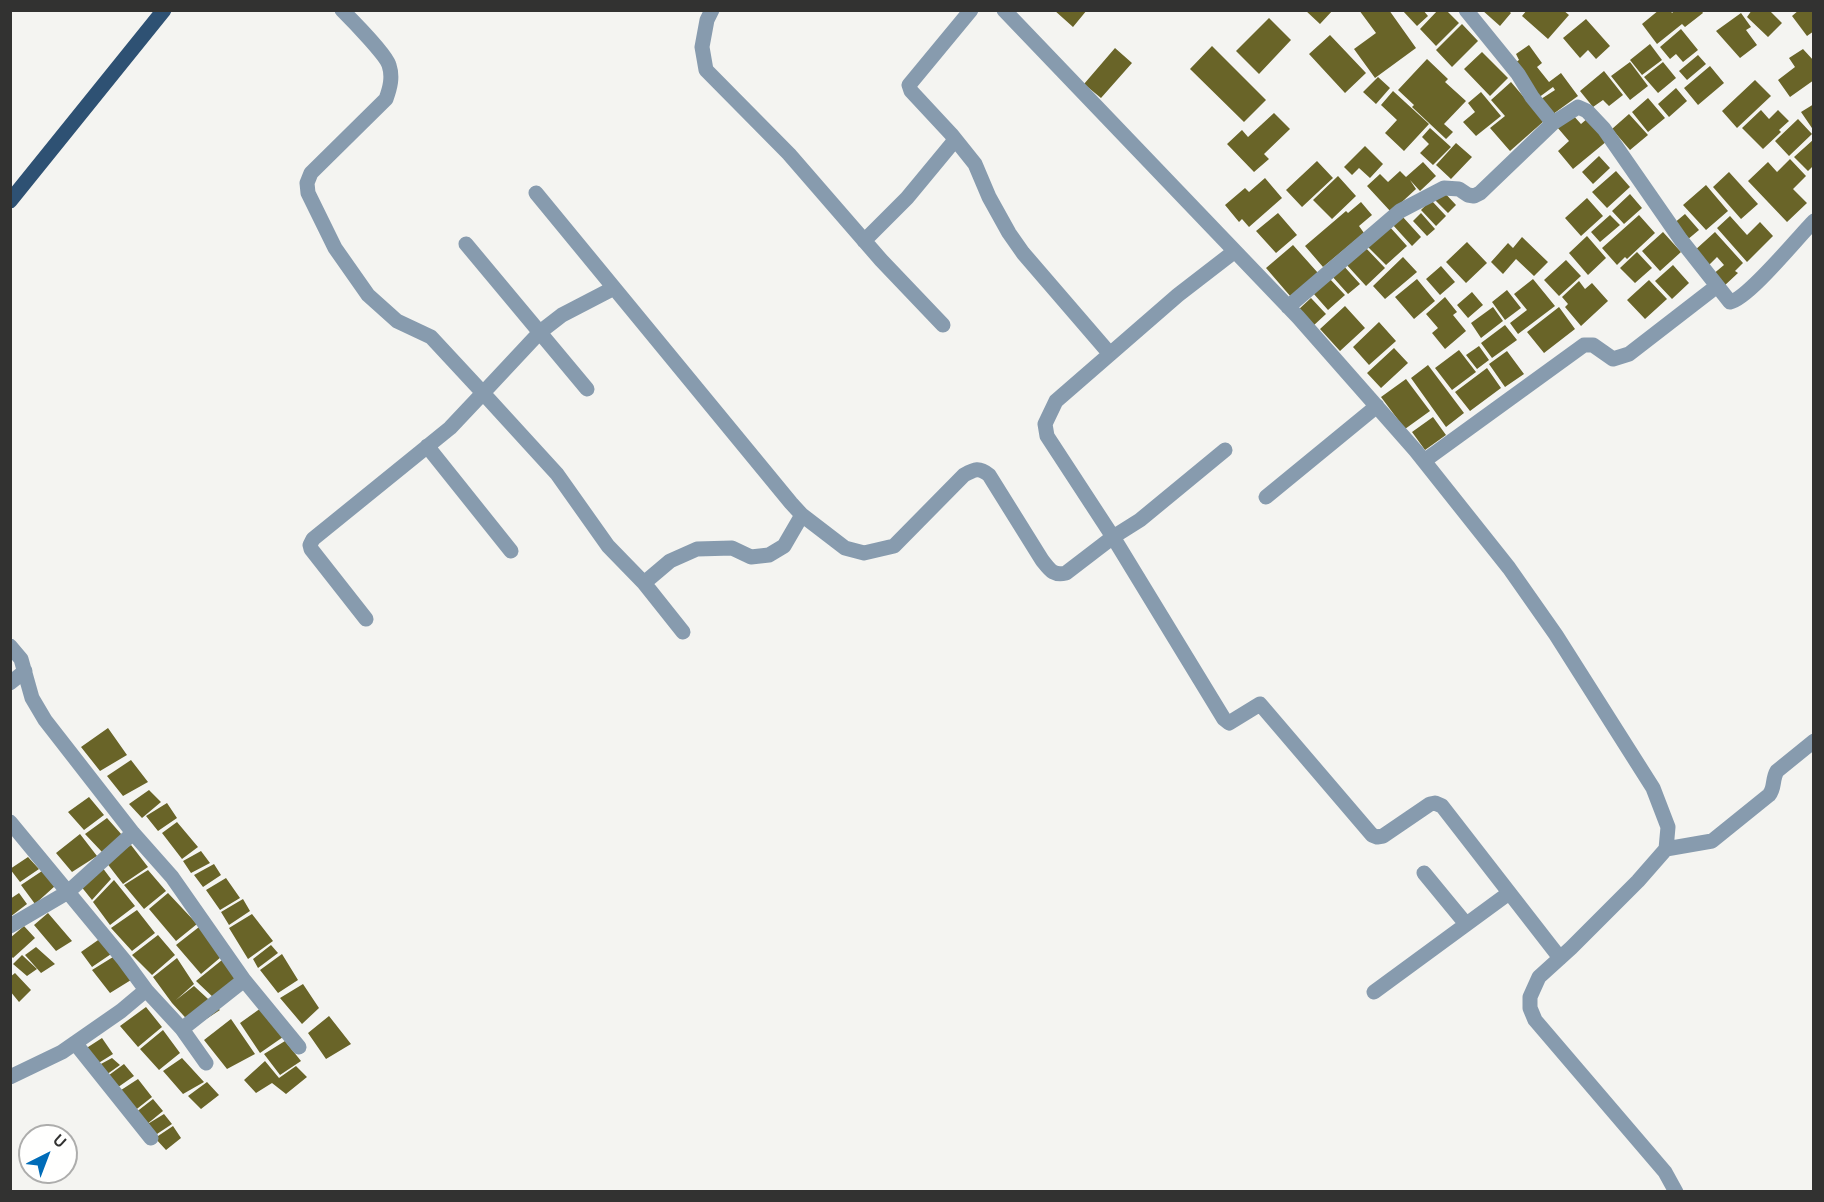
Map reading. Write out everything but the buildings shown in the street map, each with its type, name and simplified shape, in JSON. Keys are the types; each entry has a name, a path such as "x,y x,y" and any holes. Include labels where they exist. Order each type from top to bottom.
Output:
{"main road":[{"path":"10,201 164,10"}],"street":[{"path":"342,10 389,63 392,76 386,99 311,173 307,183 308,193 335,248 368,295 397,321 431,337 557,474 608,546 644,583 683,632"},
{"path":"712,10 707,20 702,47 706,70 789,154 864,241 943,325"},
{"path":"971,10 909,85 911,91 975,164 989,197 1023,253 1110,354"},
{"path":"1004,10 1288,307 1424,461 1509,568 1556,635 1653,788 1668,827 1666,849 1638,881 1539,977 1530,997 1530,1008 1535,1020 1665,1172 1677,1191"},
{"path":"1466,10 1518,74 1532,98 1553,123"},
{"path":"1288,307 1400,211 1444,188 1458,189 1474,196 1480,193 1553,123 1578,107 1587,111 1604,129 1681,240 1730,302 1736,301 1751,288 1814,221"},
{"path":"864,241 907,198 955,140"},
{"path":"536,193 802,515 845,548 864,553 894,546 964,475 975,469 982,469 989,475 1042,560 1053,573 1057,575 1066,573 1113,537 1140,520 1225,450"},
{"path":"466,244 587,389"},
{"path":"1235,251 1178,295 1056,401 1045,424 1047,436 1113,537 1227,723 1260,704 1372,835 1377,837 1383,836 1430,804 1435,803 1442,806 1560,958"},
{"path":"1424,461 1584,345 1589,343 1613,359 1629,354 1717,286"},
{"path":"366,619 311,549 313,539 450,428 540,332 562,315 614,288"},
{"path":"1266,497 1377,406"},
{"path":"427,446 511,551"},
{"path":"644,583 670,561 697,549 732,548 751,557 769,555 784,546 802,515"},
{"path":"10,646 21,658 32,698 45,720 133,833 172,877 244,980 299,1047"},
{"path":"10,683 25,671"},
{"path":"1666,849 1705,844 1721,836 1769,795 1777,771 1814,741"},
{"path":"10,822 147,990 182,1029 206,1063"},
{"path":"10,926 68,892 133,833"},
{"path":"1424,873 1466,924"},
{"path":"1374,992 1509,893"},
{"path":"182,1029 244,980"},
{"path":"10,1077 75,1044 147,990"},
{"path":"75,1044 151,1138"}]}
